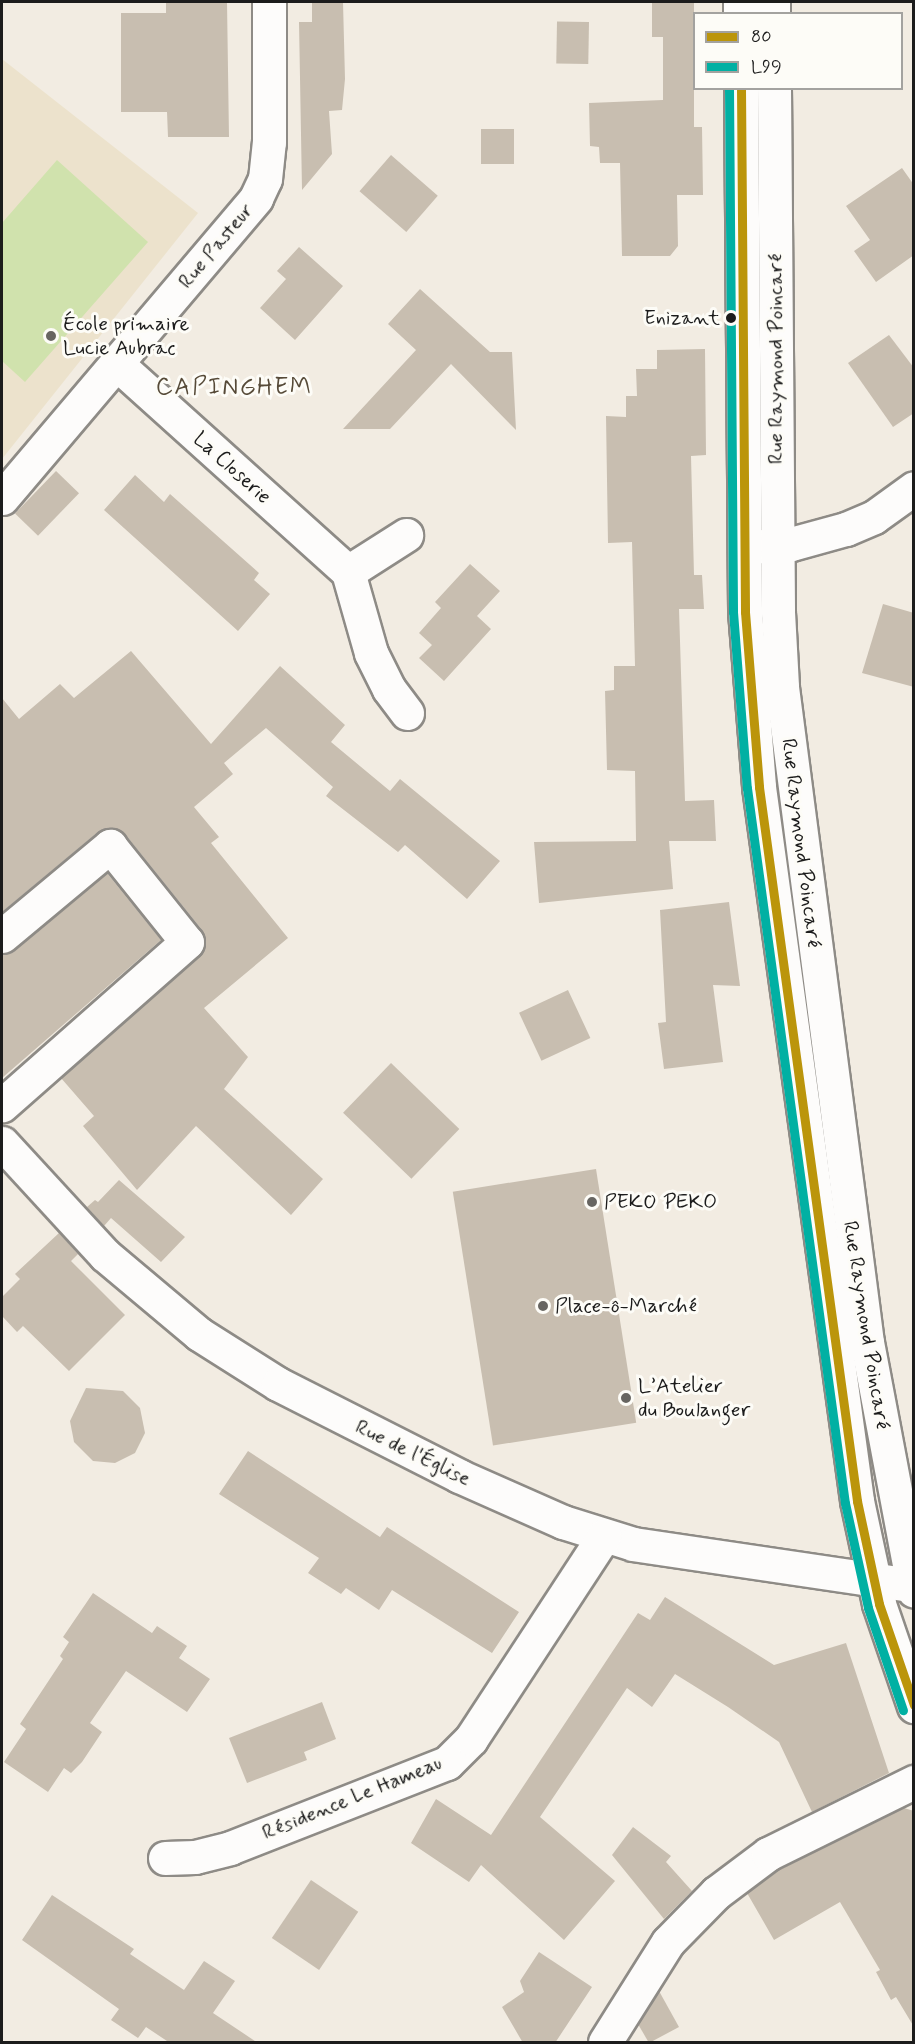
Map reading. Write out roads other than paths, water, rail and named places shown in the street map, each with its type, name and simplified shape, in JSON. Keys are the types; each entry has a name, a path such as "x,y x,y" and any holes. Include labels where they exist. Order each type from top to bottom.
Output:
{"street":[{"name":"Rue Pasteur","path":"2,498 242,218 265,179 269,142 269,2"},
{"name":"Rue Raymond Poincaré","path":"741,90 744,547 747,648 759,787 849,1453 873,1580 902,1637 914,1706"},
{"name":"Rue Raymond Poincaré","path":"774,90 777,545 781,666 789,761 867,1342 913,1588"},
{"name":"La Closerie","path":"116,363 348,572"},
{"path":"744,547 777,545 846,529 874,517 914,488"},
{"path":"406,535 348,572 371,653 389,689 407,713"},
{"path":"2,936 110,846 187,942 2,1105"},
{"name":"Rue de l'Église","path":"2,1143 76,1227 134,1282 240,1361 459,1476 604,1536 664,1551 873,1580 913,1588"},
{"name":"Résidence Le Hameau","path":"165,1858 195,1857 230,1848 432,1771 453,1758 471,1739 604,1536"},
{"path":"605,2043 668,1942 716,1893 768,1854 914,1782"}],"place":[{"name":"Enizant","path":"731,318"},
{"name":"École primaire Lucie Aubrac","path":"51,336"},
{"name":"PEKO PEKO","path":"592,1202"},
{"name":"Place-ô-Marché","path":"543,1306"},
{"name":"L’Atelier du Boulanger","path":"626,1398"}],"district":[{"name":"CAPINGHEM","path":"234,388"}]}
